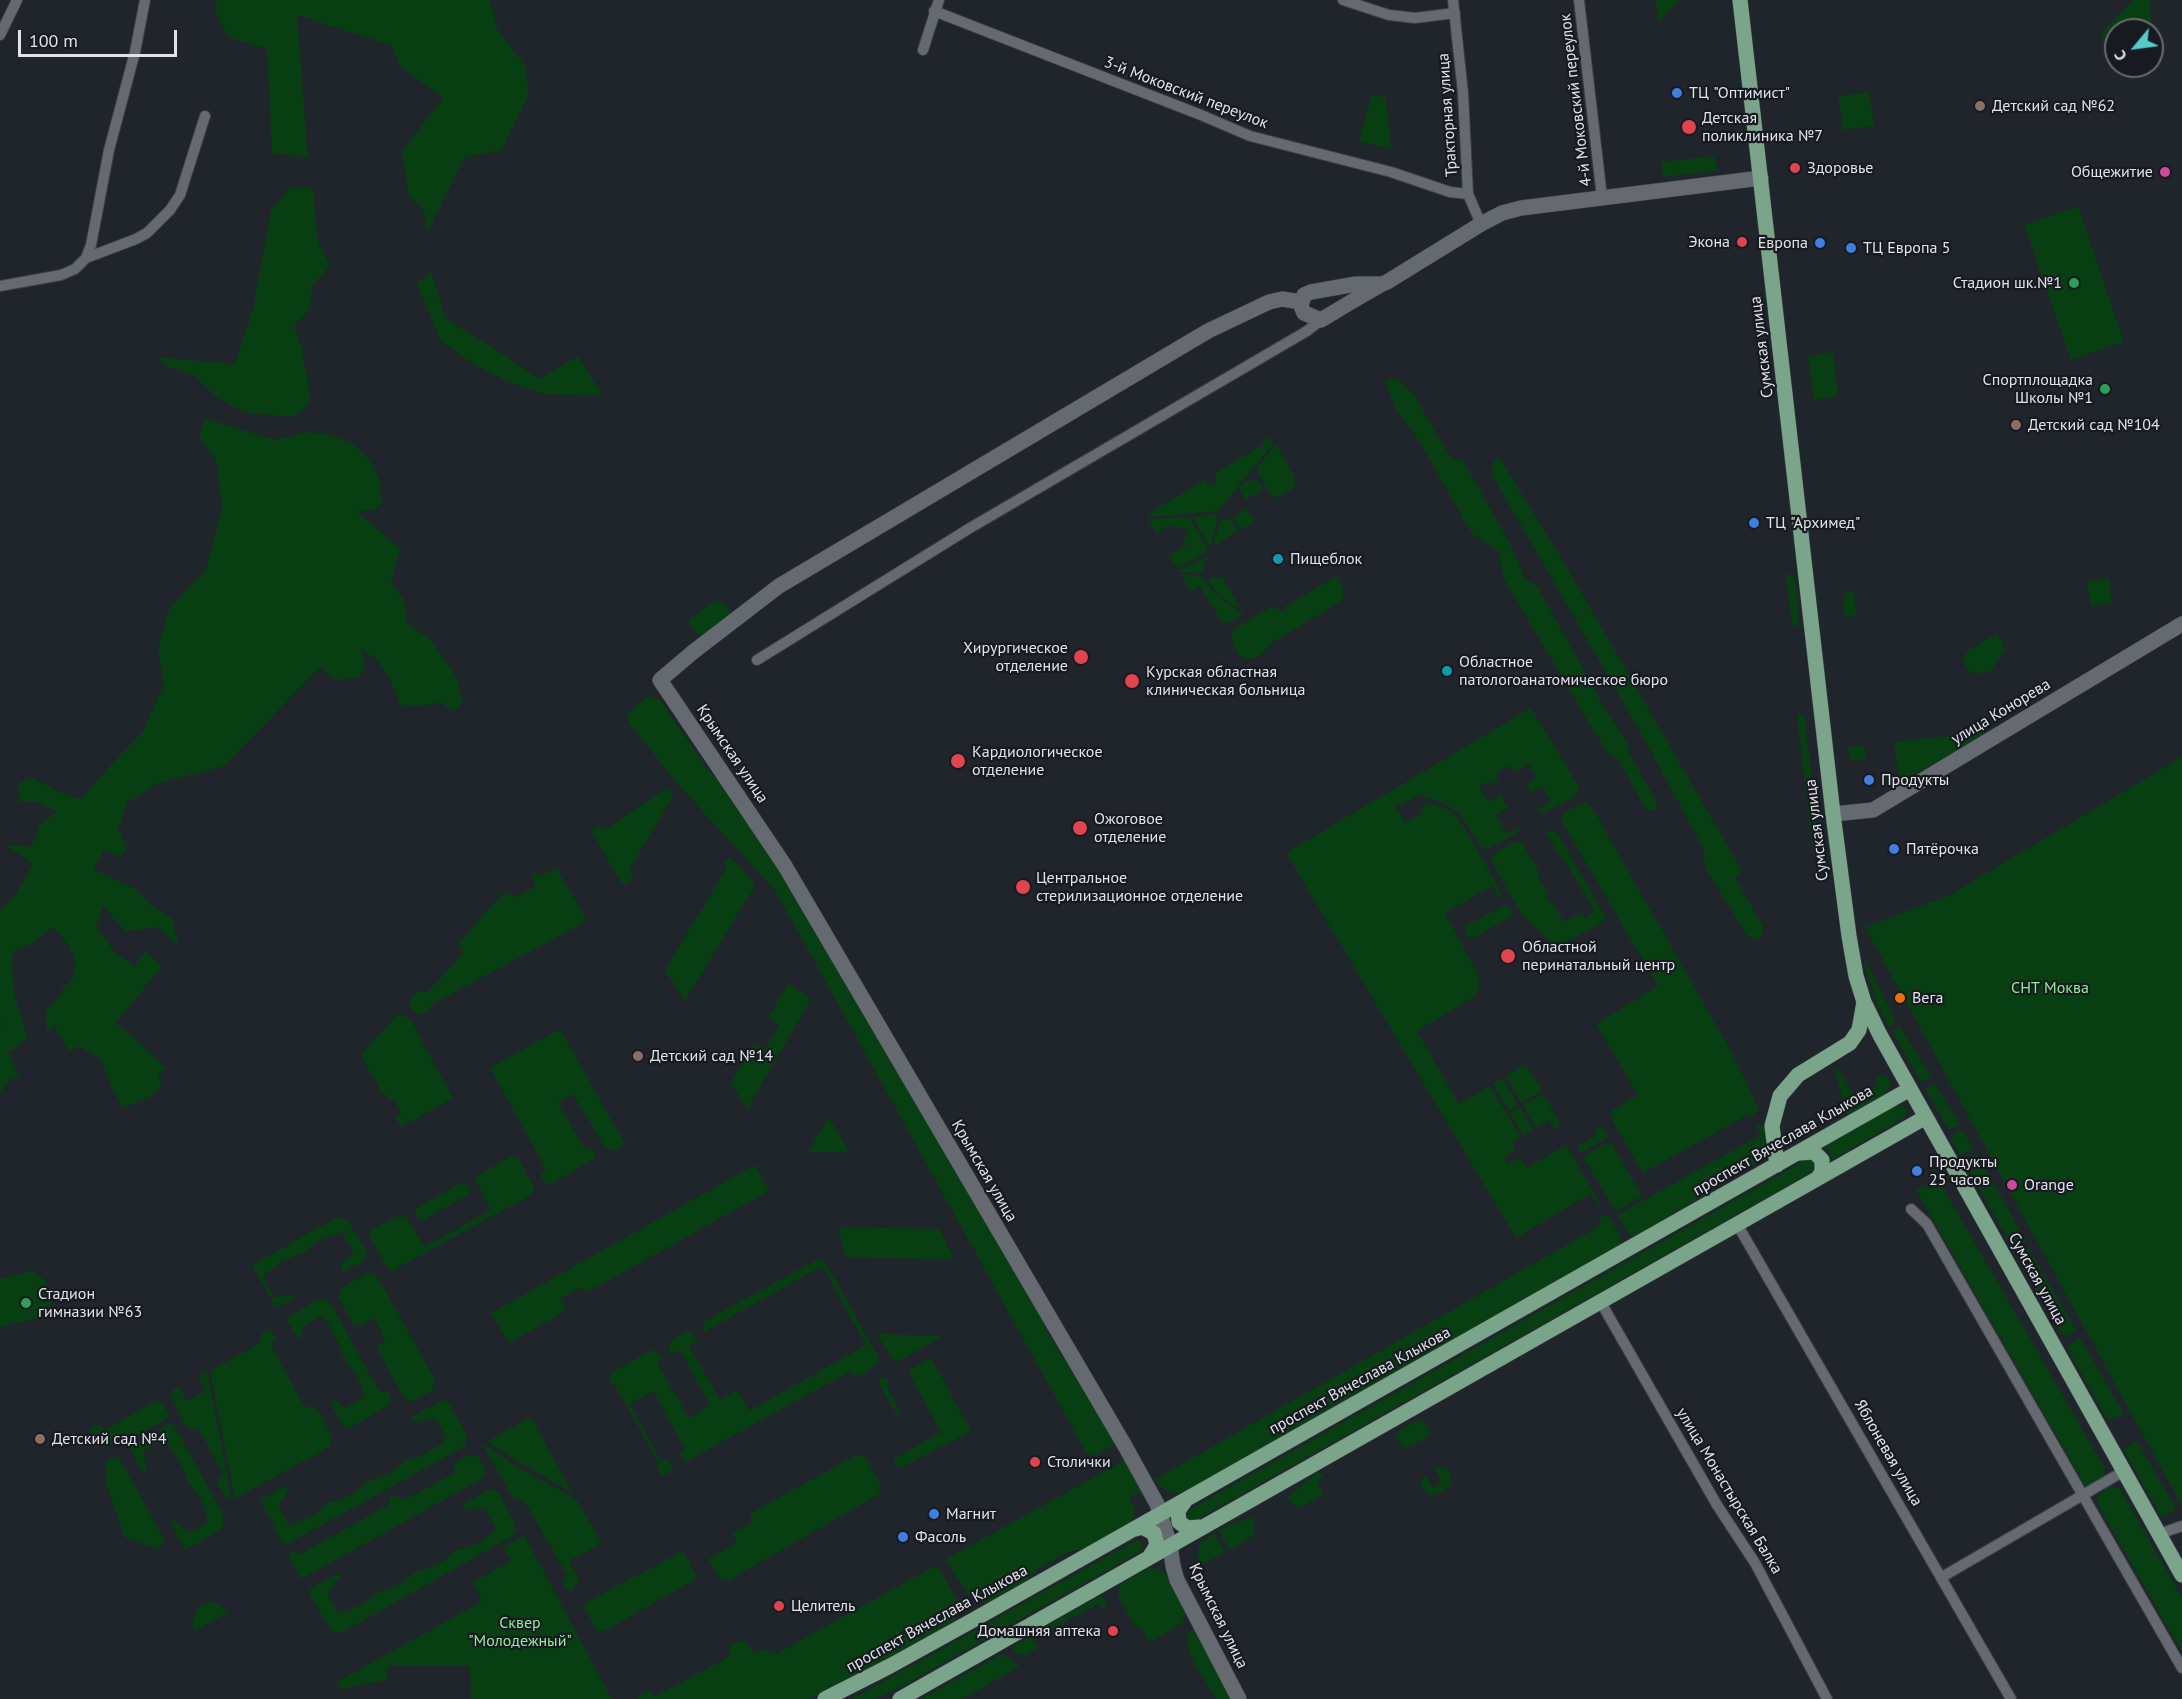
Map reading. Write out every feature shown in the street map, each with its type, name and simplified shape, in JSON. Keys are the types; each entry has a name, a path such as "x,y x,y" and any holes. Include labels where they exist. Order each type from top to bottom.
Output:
{"main road":[{"name":"Сумская улица","path":"1740,0 1833,814 1851,954 1864,1002 1910,1089 2182,1575"},
{"path":"1777,1165 1772,1126 1780,1096 1798,1075 1850,1043 1859,1030 1864,1002"},
{"name":"проспект Вячеслава Клыкова","path":"825,1699 890,1666 1185,1501 1910,1089"},
{"path":"900,1699 1926,1117"},
{"path":"1799,1153 1814,1152 1822,1160 1822,1172 1817,1179"},
{"path":"1185,1501 1178,1511 1179,1522 1187,1528 1201,1527"},
{"path":"1135,1529 1142,1527 1154,1533 1157,1545 1150,1556"}],"street":[{"path":"0,35 17,0"},
{"path":"0,286 61,275 75,269 86,258 91,245 109,150 135,52 145,0"},
{"path":"923,50 939,0"},
{"path":"1343,0 1389,15 1414,18 1455,13"},
{"name":"Тракторная улица","path":"1454,0 1463,93 1468,194 1481,224"},
{"name":"4-й Моковский переулок","path":"1579,0 1602,197"},
{"name":"3-й Моковский переулок","path":"934,11 1200,114 1250,136 1391,172 1450,192 1468,194"},
{"path":"86,258 147,233 170,210 180,195 205,116"},
{"path":"757,660 970,528 1307,331 1321,320 1502,213 1521,208 1602,197 1761,178"},
{"path":"1321,320 1304,313 1301,302 1304,295 1356,284 1382,284"},
{"name":"Крымская улица","path":"1239,1699 1178,1580 1161,1514 1125,1446 813,912 745,804 660,680 779,586 1208,331 1269,302 1282,299 1301,302"},
{"name":"улица Конорева","path":"1833,814 1872,810 2182,624"},
{"path":"1911,1209 1927,1224 2182,1668"},
{"name":"Яблоневая улица","path":"1737,1224 2011,1699"},
{"name":"улица Монастырская Балка","path":"1600,1301 1717,1505 1755,1563 1827,1699"},
{"path":"1942,1577 2124,1471"},
{"path":"2159,1534 2182,1526"}],"green space":[{"path":"217,0 490,0 497,29 525,66 529,95 501,150 465,157 426,234 424,210 409,196 402,151 443,98 400,66 391,45 297,15 308,158 272,153 267,49 228,37 215,11"},
{"path":"1655,0 1679,0 1659,23"},
{"path":"2134,0 2149,0 2152,18 2116,18"},
{"path":"1869,92 1874,126 1843,130 1838,96"},
{"path":"1372,94 1386,98 1391,149 1359,141"},
{"path":"1714,156 1717,171 1664,177 1661,162"},
{"path":"313,187 318,242 330,266 312,286 310,308 294,326 301,346 310,403 293,417 245,413 216,397 194,375 170,368 156,357 235,364 253,308 271,211 290,188"},
{"name":"Стадион шк.№1","path":"2078,206 2124,342 2071,360 2024,225"},
{"path":"431,271 446,319 539,379 578,356 603,396 545,394 508,382 470,362 440,339 417,284"},
{"path":"1833,352 1838,396 1814,400 1808,356"},
{"path":"1396,378 1413,393 1452,460 1462,459 1512,547 1524,578 1537,586 1606,710 1629,746 1627,750 1657,802 1655,811 1646,810 1618,759 1606,751 1504,579 1498,550 1472,534 1420,442 1396,409 1385,382"},
{"path":"205,418 274,440 306,432 332,435 354,445 369,459 379,479 382,503 373,510 356,511 400,549 391,583 403,598 408,624 431,640 457,678 462,702 454,712 440,702 429,705 401,705 388,676 376,659 361,649 365,666 359,677 335,680 320,667 224,766 158,783 127,803 118,829 127,848 120,857 104,850 93,869 138,890 149,904 172,918 179,948 159,927 125,931 103,906 96,927 114,951 134,966 146,951 162,966 115,1024 123,1028 167,1069 158,1074 162,1085 150,1097 124,1108 114,1092 100,1058 79,1047 69,1051 55,1027 48,1031 45,1023 46,1012 62,993 62,989 72,980 76,965 70,947 53,927 33,943 13,952 12,973 15,997 27,1037 15,1049 8,1051 19,1076 10,1079 0,1093 0,1027 2,1025 0,1020 0,910 15,896 33,864 5,845 31,847 39,826 57,812 38,802 20,802 18,784 30,777 71,797 82,798 142,733 164,685 158,651 169,609 207,568 222,507 216,459 199,437"},
{"path":"1271,437 1273,443 1218,511 1152,517 1149,513 1205,480 1209,486 1217,482 1214,474 1264,444 1263,441"},
{"path":"1277,445 1295,483 1293,489 1279,497 1274,497 1269,493 1256,469"},
{"path":"1494,460 1501,460 1562,559 1742,871 1735,877 1764,928 1758,940 1748,937 1705,867 1704,850 1641,733 1491,473"},
{"path":"1257,480 1264,489 1245,500 1239,488 1246,481"},
{"path":"1247,509 1254,522 1241,530 1234,517"},
{"path":"1215,514 1218,517 1209,545 1193,517"},
{"path":"1189,517 1207,548 1206,552 1177,569 1169,555 1186,545 1183,538 1189,534 1184,526 1175,530 1172,524 1156,533 1149,521"},
{"path":"1221,520 1231,520 1237,531 1217,545 1214,541"},
{"path":"1207,556 1202,573 1179,572 1179,571"},
{"path":"1181,574 1203,577 1209,588 1222,600 1244,614 1227,623 1222,622 1200,586 1191,592"},
{"path":"1786,574 1795,578 1799,621 1795,627 1792,626"},
{"path":"1337,576 1343,589 1340,602 1271,643 1265,651 1254,658 1247,659 1239,655 1230,637 1235,628 1270,608 1274,607 1282,611 1286,609 1284,607"},
{"path":"1210,577 1223,578 1240,607 1234,606 1219,595 1208,581"},
{"path":"2109,578 2112,603 2090,606 2087,581"},
{"path":"1854,592 1856,616 1845,617 1843,593"},
{"path":"717,600 725,604 730,617 702,639 689,624 691,618"},
{"path":"1997,633 2005,650 1990,672 1973,674 1962,662 1967,651"},
{"path":"649,696 660,700 708,770 723,785 759,835 1037,1305 1044,1326 1061,1356 1077,1372 1115,1444 1095,1456 1087,1454 775,890 676,782 629,723 628,713"},
{"path":"1531,708 1579,787 1576,796 1541,814 1536,810 1551,801 1543,787 1531,793 1526,784 1537,778 1529,764 1514,772 1510,765 1495,773 1499,780 1490,785 1488,781 1479,787 1488,802 1500,795 1508,808 1496,815 1507,834 1519,828 1520,830 1486,850 1482,848 1460,814 1445,804 1419,795 1396,807 1405,823 1424,812 1421,807 1427,804 1444,807 1451,812 1464,827 1502,894 1499,898 1492,886 1445,913 1477,972 1480,986 1474,997 1417,1031 1459,1104 1490,1086 1521,1137 1512,1142 1516,1149 1504,1157 1508,1164 1520,1157 1527,1168 1566,1145 1600,1203 1599,1206 1591,1193 1516,1238 1286,853"},
{"path":"1804,714 1819,835 1819,854 1813,853 1797,715"},
{"path":"1993,731 1902,781 1899,781 1894,742"},
{"path":"1864,745 1866,759 1850,760 1848,747"},
{"name":"СНТ Моква","path":"2182,757 2182,1506 1865,927 1948,896"},
{"path":"665,789 673,796 629,870 633,877 632,880 625,884 621,882 591,830 599,826 605,830"},
{"path":"1585,802 1591,806 1732,1053 1759,1109 1751,1117 1749,1114 1643,1173 1612,1120 1614,1118 1610,1112 1638,1095 1596,1024 1658,986 1562,821 1564,812"},
{"path":"1551,830 1558,834 1606,918 1598,925 1559,946 1553,944 1522,915 1491,860 1495,853 1516,841 1521,842 1539,871 1536,873 1549,895 1546,897 1550,903 1553,901 1564,922 1580,913 1584,918 1595,912 1546,833"},
{"path":"729,858 744,871 753,882 754,887 685,1001 666,969 726,869 724,862"},
{"path":"552,869 557,869 586,919 585,922 431,1005 428,1012 417,1015 409,1001 418,991 427,992 461,956 463,953 459,946 460,942 503,893 508,893 514,898 536,886 532,879 534,871 539,877"},
{"path":"1504,905 1510,907 1512,913 1510,917 1473,938 1467,937 1466,926"},
{"path":"1864,957 1896,1022 1889,1027 1878,1005"},
{"path":"788,983 811,999 747,1109 731,1082 754,1043 765,1049 779,1025 768,1018"},
{"path":"398,1014 402,1014 411,1021 453,1098 401,1127 395,1118 402,1114 393,1098 389,1100 383,1094 361,1055"},
{"path":"1900,1027 1931,1077 1921,1082 1892,1031"},
{"path":"560,1029 625,1144 612,1151 604,1146 573,1094 558,1103 584,1148 592,1149 595,1152 595,1158 551,1184 546,1184 541,1177 546,1169 490,1068"},
{"path":"1526,1064 1542,1091 1521,1103 1506,1076"},
{"path":"1838,1068 1855,1097 1877,1085 1876,1079 1882,1074 1886,1075 1889,1088 1881,1099 1847,1114 1835,1070"},
{"path":"1503,1079 1518,1105 1509,1111 1493,1084"},
{"path":"1935,1084 1960,1125 1949,1130 1925,1089"},
{"path":"1543,1094 1561,1124 1556,1131 1549,1120 1536,1128 1523,1105"},
{"path":"1895,1105 1900,1105 1907,1110 1905,1117 1830,1161 1829,1150 1821,1146"},
{"path":"1520,1107 1533,1130 1523,1135 1510,1113"},
{"path":"829,1117 849,1152 808,1152"},
{"path":"1601,1125 1608,1137 1581,1153 1577,1146 1597,1135 1594,1129"},
{"path":"1755,1125 1768,1126 1761,1158 1758,1162 1638,1235 1632,1236 1627,1232 1617,1215 1761,1135"},
{"path":"1963,1130 1973,1148 1960,1155 1950,1137"},
{"path":"1610,1141 1642,1196 1615,1211 1583,1156"},
{"path":"1977,1154 2026,1241 2016,1247 2012,1246 1966,1165 1967,1160"},
{"path":"512,1156 519,1159 534,1188 531,1195 390,1272 370,1237 371,1230 396,1217 403,1216 407,1218 424,1247 491,1210 477,1183 476,1176"},
{"path":"1813,1159 1816,1167 1810,1173 1196,1520 1190,1521 1187,1517 1187,1512 1191,1509 1806,1160"},
{"path":"755,1165 769,1191 586,1293 583,1287 560,1299 566,1311 509,1343 491,1313"},
{"path":"1934,1181 1942,1186 2104,1467 2104,1476 2100,1480 2086,1487 1916,1190"},
{"path":"465,1183 470,1189 468,1195 423,1220 418,1220 415,1209 459,1184"},
{"path":"1605,1215 1620,1235 1619,1246 1186,1492 1168,1492 1154,1480 1598,1227 1601,1218"},
{"path":"338,1217 348,1220 366,1251 366,1259 344,1272 340,1266 354,1253 342,1232 316,1242 300,1256 298,1254 285,1259 263,1276 275,1298 294,1294 296,1297 276,1308 252,1265"},
{"path":"838,1227 939,1229 955,1260 846,1257"},
{"path":"2029,1248 2076,1330 2067,1336 2062,1335 2018,1257 2020,1253"},
{"path":"818,1259 826,1263 878,1356 877,1365 859,1376 854,1375 851,1371 685,1462 679,1453 685,1449 653,1391 630,1404 662,1462 668,1459 672,1467 671,1472 662,1476 656,1466 659,1464 610,1380 611,1373 649,1351 656,1351 662,1359 657,1363 689,1418 710,1405 680,1350 671,1354 668,1349 672,1340 688,1331 697,1341 689,1346 720,1400 737,1390 749,1411 866,1345 822,1266 704,1332 705,1321"},
{"name":"Стадион гимназии №63","path":"32,1271 45,1280 50,1289 52,1299 50,1308 45,1315 38,1318 0,1327 0,1279"},
{"path":"368,1273 379,1279 435,1380 432,1391 412,1402 404,1398 376,1347 386,1341 374,1318 358,1326 353,1324 338,1297 342,1287"},
{"path":"324,1299 331,1304 379,1391 389,1393 391,1397 389,1405 345,1429 330,1404 336,1400 345,1408 365,1397 358,1377 341,1353 343,1352 327,1321 321,1316 301,1328 302,1336 298,1339 286,1318 317,1300"},
{"path":"270,1330 276,1337 271,1345 304,1406 315,1408 319,1412 332,1441 329,1447 235,1499 210,1371 260,1343 264,1331"},
{"path":"877,1334 943,1336 899,1361 894,1361"},
{"path":"2080,1338 2124,1414 2113,1419 2107,1418 2068,1350 2070,1344"},
{"path":"931,1358 971,1431 901,1468 892,1460 941,1432 908,1371"},
{"path":"207,1372 232,1500 226,1497 218,1484 223,1474 198,1428 193,1429 186,1426 170,1394 179,1386 187,1401 205,1391 199,1380 201,1375"},
{"path":"885,1377 888,1380 887,1386 901,1412 897,1415 878,1382 880,1378"},
{"path":"157,1400 161,1402 170,1417 122,1444 116,1443 102,1448 90,1432 92,1426 100,1425 105,1430"},
{"path":"443,1400 449,1403 467,1436 465,1445 289,1543 281,1540 260,1500 288,1485 291,1490 286,1492 286,1497 278,1504 289,1525 314,1515 332,1500 334,1502 354,1493 366,1485 365,1482 370,1479 372,1481 392,1472 409,1458 410,1460 425,1454 444,1442 446,1437 435,1418 414,1422 411,1417"},
{"path":"531,1417 573,1493 516,1461 487,1441"},
{"path":"1420,1419 1428,1428 1427,1438 1406,1448 1401,1445 1395,1434"},
{"path":"172,1422 223,1514 224,1520 223,1526 218,1531 185,1550 170,1522 173,1520 188,1533 208,1522 205,1516 208,1514 198,1495 185,1478 187,1476 177,1457 164,1440 144,1451 148,1469 142,1472 129,1447"},
{"path":"2137,1441 2176,1509 2162,1517 2123,1449"},
{"path":"484,1444 515,1466 577,1500 601,1543 569,1561 579,1579 573,1590 564,1588 563,1581 567,1575 524,1500 513,1498"},
{"path":"858,1454 866,1458 882,1487 878,1495 729,1580 721,1579 717,1575 708,1559 737,1543 732,1533 753,1522 749,1514"},
{"path":"469,1455 478,1456 485,1470 485,1475 480,1480 301,1579 289,1557 290,1552 299,1555 388,1505 390,1498 397,1495 404,1500 455,1473 454,1467 457,1461"},
{"path":"112,1457 117,1457 121,1461 163,1537 164,1542 157,1549 125,1538 106,1483 105,1463"},
{"path":"1127,1459 1149,1501 1143,1499 1139,1492 1129,1498 1135,1511 1133,1519 1127,1526 1086,1547 1064,1554 1038,1569 1021,1586 991,1602 979,1602 967,1594 946,1559"},
{"path":"1441,1466 1449,1470 1452,1482 1449,1487 1435,1495 1429,1495 1421,1486 1422,1478 1426,1476 1433,1488 1442,1483 1435,1469"},
{"path":"1317,1472 1323,1475 1317,1482 1324,1494 1298,1509 1287,1498"},
{"path":"2111,1486 2120,1489 2182,1598 2182,1652 2097,1503 2099,1494"},
{"path":"489,1489 498,1492 513,1520 516,1530 511,1537 341,1633 331,1630 310,1595 310,1589 338,1573 341,1578 327,1593 338,1613 344,1612 364,1603 381,1590 402,1583 420,1569 422,1571 442,1562 459,1548 461,1550 481,1542 496,1529 485,1508 473,1507 466,1511 462,1505"},
{"path":"1252,1517 1255,1520 1253,1536 1230,1550 1218,1530"},
{"path":"1214,1533 1224,1552 1201,1564 1198,1559 1199,1545"},
{"name":"Сквер \"Молодежный\"","path":"524,1535 612,1699 471,1699 470,1666 387,1666 387,1680 341,1689 337,1682 483,1601 473,1582 511,1561 503,1547"},
{"path":"1137,1540 1143,1545 1141,1551 911,1681 876,1699 852,1699"},
{"path":"683,1551 697,1577 694,1580 605,1631 595,1628 584,1608 589,1601"},
{"path":"933,1567 940,1569 956,1598 958,1606 956,1618 950,1625 819,1695 809,1699 638,1699 642,1693 646,1692 650,1692 654,1697 729,1657 730,1646 740,1641 746,1641 754,1653 764,1649 776,1654"},
{"path":"1153,1568 1167,1575 1186,1612 1183,1622 1153,1641 1148,1640 1141,1627 1135,1627 1118,1595 1121,1584"},
{"path":"1099,1596 1106,1600 1104,1610 1099,1603 1039,1637 1037,1632"},
{"path":"211,1602 216,1603 228,1613 194,1631 192,1623 197,1609"},
{"path":"1195,1627 1237,1699 1216,1699 1189,1654 1187,1638 1189,1632"},
{"path":"1031,1636 1038,1648 1024,1656 1015,1653 1012,1647"},
{"path":"1002,1654 1020,1666 963,1699 921,1699"}],"place":[{"name":"ТЦ \"Оптимист\"","path":"1677,93"},
{"name":"Детский сад №62","path":"1980,106"},
{"name":"Детская поликлиника №7","path":"1689,127"},
{"name":"Здоровье","path":"1795,168"},
{"name":"Общежитие","path":"2165,172"},
{"name":"Экона","path":"1742,242"},
{"name":"Европа","path":"1820,243"},
{"name":"ТЦ Европа 5","path":"1851,248"},
{"name":"Стадион шк.№1","path":"2074,283"},
{"name":"Спортплощадка Школы №1","path":"2105,389"},
{"name":"Детский сад №104","path":"2016,425"},
{"name":"ТЦ \"Архимед\"","path":"1754,523"},
{"name":"Пищеблок","path":"1278,559"},
{"name":"Хирургическое отделение","path":"1081,657"},
{"name":"Областное патологоанатомическое бюро","path":"1447,671"},
{"name":"Курская областная клиническая больница","path":"1132,681"},
{"name":"Кардиологическое отделение","path":"958,761"},
{"name":"Продукты","path":"1869,780"},
{"name":"Ожоговое отделение","path":"1080,828"},
{"name":"Пятёрочка","path":"1894,849"},
{"name":"Центральное стерилизационное отделение","path":"1023,887"},
{"name":"Областной перинатальный центр","path":"1508,956"},
{"name":"Вега","path":"1900,998"},
{"name":"Детский сад №14","path":"638,1056"},
{"name":"Продукты 25 часов","path":"1917,1171"},
{"name":"Orange","path":"2012,1185"},
{"name":"Стадион гимназии №63","path":"26,1303"},
{"name":"Детский сад №4","path":"40,1439"},
{"name":"Столички","path":"1035,1462"},
{"name":"Магнит","path":"934,1514"},
{"name":"Фасоль","path":"903,1537"},
{"name":"Целитель","path":"779,1606"},
{"name":"Домашняя аптека","path":"1113,1631"}]}
